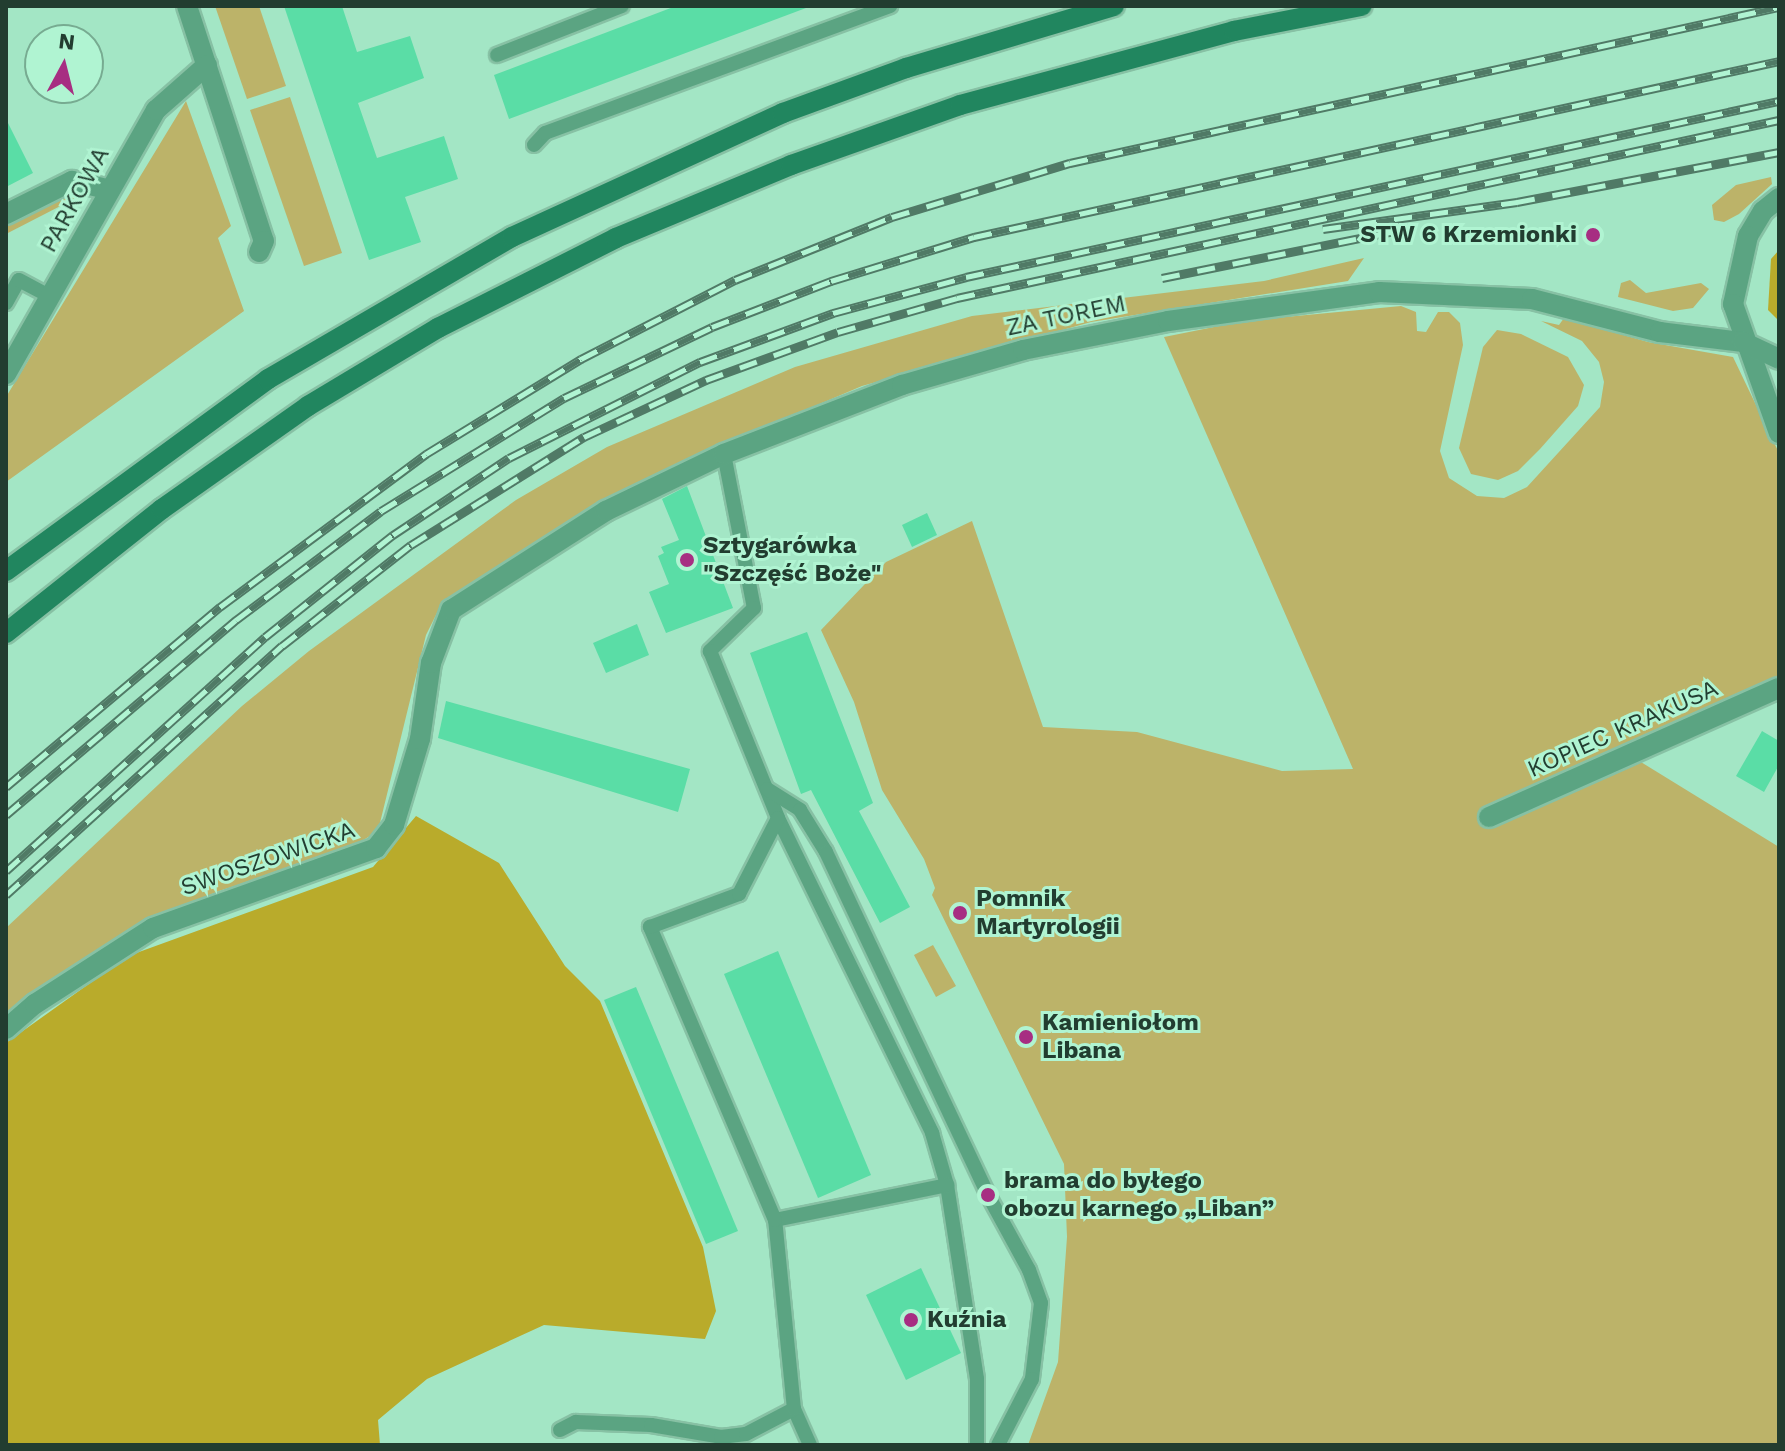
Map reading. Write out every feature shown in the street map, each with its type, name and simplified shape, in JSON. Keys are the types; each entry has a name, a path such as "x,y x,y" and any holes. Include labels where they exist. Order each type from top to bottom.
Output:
{"main road":[{"path":"6,571 257,386 512,237 783,113 906,68 1114,6"},
{"path":"6,633 162,509 308,406 438,328 616,238 791,165 960,105 1234,31 1362,6"}],"street":[{"path":"187,6 264,241 259,252"},
{"name":"PARKOWA","path":"6,374 156,110 207,65"},
{"path":"6,214 72,181 110,190"},
{"path":"1779,198 1757,219 1739,269 1733,304 1743,342 1779,433"},
{"name":"ZA TOREM","path":"451,610 606,511 724,454 902,385 1023,350 1288,301 1379,292 1482,294 1572,307 1682,336 1743,342 1779,359"},
{"name":"SWOSZOWICKA","path":"6,1029 153,928 376,848 394,825 420,739 431,663 451,610"},
{"name":"KOPIEC KRAKUSA","path":"1489,817 1779,688"}],"lane":[{"path":"497,55 622,6"},
{"path":"534,145 545,133 890,6"},
{"path":"6,303 19,280 51,297"},
{"path":"724,454 754,608 710,651 778,818 932,1133 947,1185 977,1379 977,1445"},
{"path":"766,789 800,810 826,852 988,1195 1029,1270 1041,1303 1032,1379 998,1445"},
{"path":"778,818 739,894 650,927 775,1220 794,1409 810,1445"},
{"path":"775,1220 947,1185"},
{"path":"560,1430 576,1422 651,1425 721,1437 746,1434 794,1409"}],"shaded area":[{"path":"215,6 259,6 286,86 247,99"},
{"path":"290,97 342,253 304,266 250,110"},
{"path":"186,101 231,226 218,238 244,311 6,482 6,397"},
{"path":"1771,177 1772,184 1739,214 1724,222 1714,220 1712,205 1736,185"},
{"path":"70,193 74,199 6,234 6,227"},
{"path":"1779,250 1779,321 1768,310 1771,259"},
{"path":"1364,258 1348,281 1091,322 862,386 676,465 576,519 442,603 426,635 378,831 349,849 219,891 140,924 6,1015 6,928 242,706 309,651 516,500 607,447 795,367 972,316 1264,281"},
{"path":"1630,280 1646,293 1701,283 1709,289 1693,308 1673,311 1618,297 1621,283"},
{"path":"1401,306 1416,312 1417,331 1426,332 1438,312 1449,312 1460,323 1463,345 1440,451 1449,478 1477,496 1504,498 1527,487 1600,407 1604,382 1599,362 1582,341 1541,321 1559,325 1564,318 1648,342 1733,357 1779,453 1779,682 1623,751 1779,847 1779,1445 1028,1445 1058,1362 1067,1237 1064,1164 932,895 935,888 924,859 882,790 854,702 821,630 886,562 972,521 1043,727 1137,732 1282,771 1353,769 1164,337 1244,321"},
{"path":"1497,330 1521,334 1568,357 1584,385 1578,406 1540,449 1518,471 1498,480 1471,474 1459,448 1483,347"},
{"path":"416,816 499,863 565,966 600,1001 703,1247 716,1311 705,1339 544,1325 427,1379 378,1420 380,1445 6,1445 6,1043 128,956 373,867"},
{"path":"933,945 956,986 936,997 914,955"}],"building":[{"path":"284,6 342,6 357,52 410,36 424,78 358,103 377,158 444,136 458,179 405,197 421,242 369,260"},
{"path":"676,6 806,8 509,119 494,75"},
{"path":"6,119 33,173 6,187"},
{"name":"Sztygarówka \"Szczęść Boże\"","path":"687,486 733,608 666,633 649,592 669,584 658,556 664,553 661,547 679,540 662,499"},
{"path":"927,513 937,535 912,547 902,525"},
{"path":"637,624 649,655 606,673 593,643"},
{"path":"807,632 873,803 859,811 910,907 880,923 811,790 801,794 750,653"},
{"path":"446,701 690,769 678,812 438,738"},
{"path":"1762,731 1779,741 1779,765 1764,792 1736,776"},
{"path":"778,951 871,1175 818,1198 724,974"},
{"path":"636,987 738,1231 706,1244 604,1000"},
{"name":"Kuźnia","path":"921,1268 961,1353 906,1380 866,1295"}],"railway":[{"path":"6,787 220,607 426,454 581,359 735,280 892,217 1070,163 1779,7"},
{"path":"6,815 236,620 381,511 564,398 712,327 831,281 974,237 1779,61"},
{"path":"6,871 265,637 393,535 509,458 700,362 833,313 966,277 1779,101"},
{"path":"6,895 282,646 411,545 584,437 706,380 838,332 957,298 1779,120"},
{"path":"1323,229 1517,202 1779,152"},
{"path":"1162,278 1414,227"}],"place":[{"name":"STW 6 Krzemionki","path":"1593,235"},
{"name":"Sztygarówka \"Szczęść Boże\"","path":"687,560"},
{"name":"Pomnik Martyrologii","path":"960,913"},
{"name":"Kamieniołom Libana","path":"1026,1037"},
{"name":"brama do byłego obozu karnego „Liban”","path":"988,1195"},
{"name":"Kuźnia","path":"911,1320"}]}
